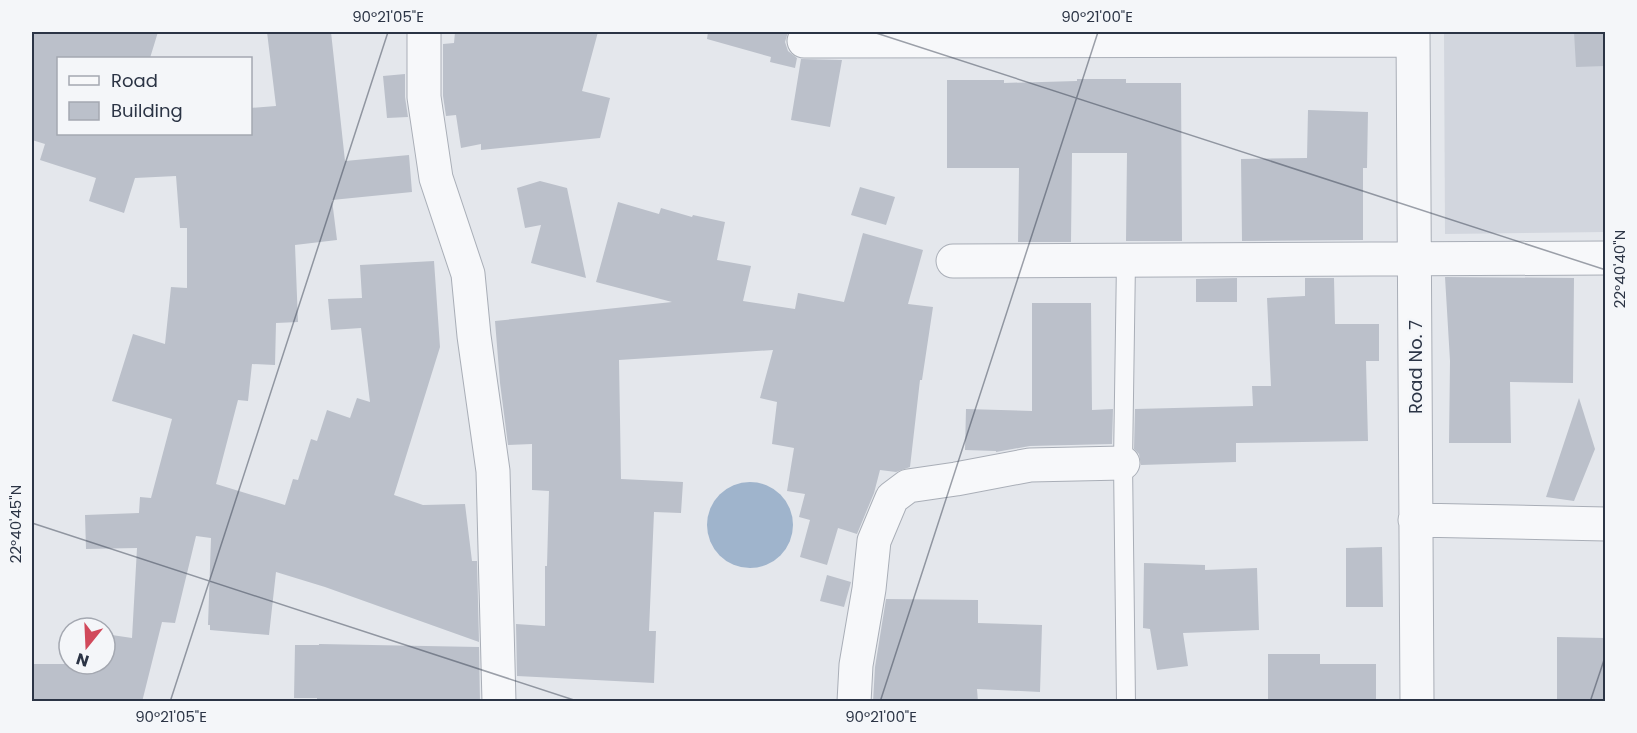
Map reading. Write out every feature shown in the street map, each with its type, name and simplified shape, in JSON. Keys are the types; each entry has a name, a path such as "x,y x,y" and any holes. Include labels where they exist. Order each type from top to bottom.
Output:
{"street":[{"path":"424,32 424,97 436,178 468,274 474,336 493,471 499,702"},
{"path":"804,41 1413,36"},
{"name":"Road No. 7","path":"1413,36 1417,702"},
{"path":"953,261 1605,258"},
{"path":"855,702 856,664 874,541 892,498 908,486 1030,465 1123,463"},
{"path":"1415,520 1605,524"}],"lane":[{"path":"1126,261 1123,463 1126,702"}],"shaded area":[{"path":"1444,32 1605,32 1605,232 1445,234"}],"water":[{"path":"742,482 758,482 781,494 790,508 793,525 790,542 781,556 758,568 742,568 726,561 714,549 707,533 707,517 714,501 726,489"}],"building":[{"path":"32,32 158,32 150,57 57,57 57,135 252,135 252,108 276,106 267,32 331,32 345,161 409,155 412,192 332,200 337,240 295,245 298,322 276,323 275,365 252,364 248,401 238,400 216,484 285,505 293,479 298,480 311,439 317,441 327,410 350,418 357,398 370,402 361,328 331,330 328,299 362,298 360,265 434,261 440,347 394,495 423,505 465,504 472,561 477,561 479,642 276,572 269,635 210,630 210,625 208,625 211,538 196,536 175,623 162,622 142,702 32,702 32,664 57,664 57,676 117,676 117,636 132,638 137,548 86,549 85,515 139,513 140,497 151,498 172,419 112,401 133,334 165,344 171,287 187,288 187,228 180,228 176,176 135,178 124,213 89,201 96,178 40,160 45,144 32,140"},
{"path":"455,32 598,32 582,91 610,98 600,138 481,150 481,144 461,148 456,115 446,116 443,96 443,44 454,43"},
{"path":"708,32 788,32 785,42 788,51 797,58 795,68 770,62 771,57 707,39"},
{"path":"1574,32 1605,32 1605,66 1576,67"},
{"path":"801,59 842,60 830,127 791,120"},
{"path":"405,74 408,117 387,118 383,76"},
{"path":"1077,79 1126,79 1126,83 1181,83 1182,241 1126,241 1127,153 1072,153 1071,242 1018,242 1019,168 947,168 947,80 1004,80 1004,83 1077,81"},
{"path":"1308,110 1368,112 1367,168 1363,168 1363,240 1242,241 1241,159 1307,158"},
{"path":"540,181 567,188 586,278 531,263 541,225 525,228 517,188"},
{"path":"860,187 895,197 886,225 851,215"},
{"path":"618,202 659,214 661,208 692,217 693,215 725,222 717,260 751,266 743,301 795,309 798,293 844,302 863,233 923,250 908,304 933,307 922,380 920,380 910,467 896,472 880,470 874,493 857,534 838,528 827,565 800,557 810,520 799,517 805,494 787,491 794,448 772,444 777,402 760,398 773,350 619,360 621,479 683,482 681,513 654,512 649,631 656,631 654,683 517,676 516,624 545,626 549,491 532,490 532,444 508,445 495,321 672,302 596,282"},
{"path":"1445,277 1574,278 1573,383 1510,382 1511,443 1449,443 1450,361"},
{"path":"1237,278 1237,302 1196,302 1196,279"},
{"path":"1305,278 1334,278 1335,324 1379,324 1379,361 1366,361 1368,441 1236,443 1236,462 1141,465 1139,454 1134,449 1135,409 1253,406 1252,386 1271,386 1267,298 1305,296"},
{"path":"1032,303 1091,303 1092,410 1113,409 1112,444 1030,446 996,452 965,450 966,409 1032,411"},
{"path":"1579,398 1595,449 1574,501 1546,497"},
{"path":"1382,547 1383,607 1346,607 1346,548"},
{"path":"1144,563 1205,565 1205,570 1257,568 1259,630 1183,633 1188,666 1157,670 1150,629 1143,628"},
{"path":"827,575 851,582 844,607 820,601"},
{"path":"886,599 978,600 978,623 1042,625 1040,692 977,689 978,702 873,702 875,667"},
{"path":"1557,637 1605,638 1605,702 1557,702"},
{"path":"295,645 479,647 480,702 317,702 317,698 294,698"},
{"path":"1268,654 1320,654 1320,664 1376,664 1376,702 1268,702"}]}
